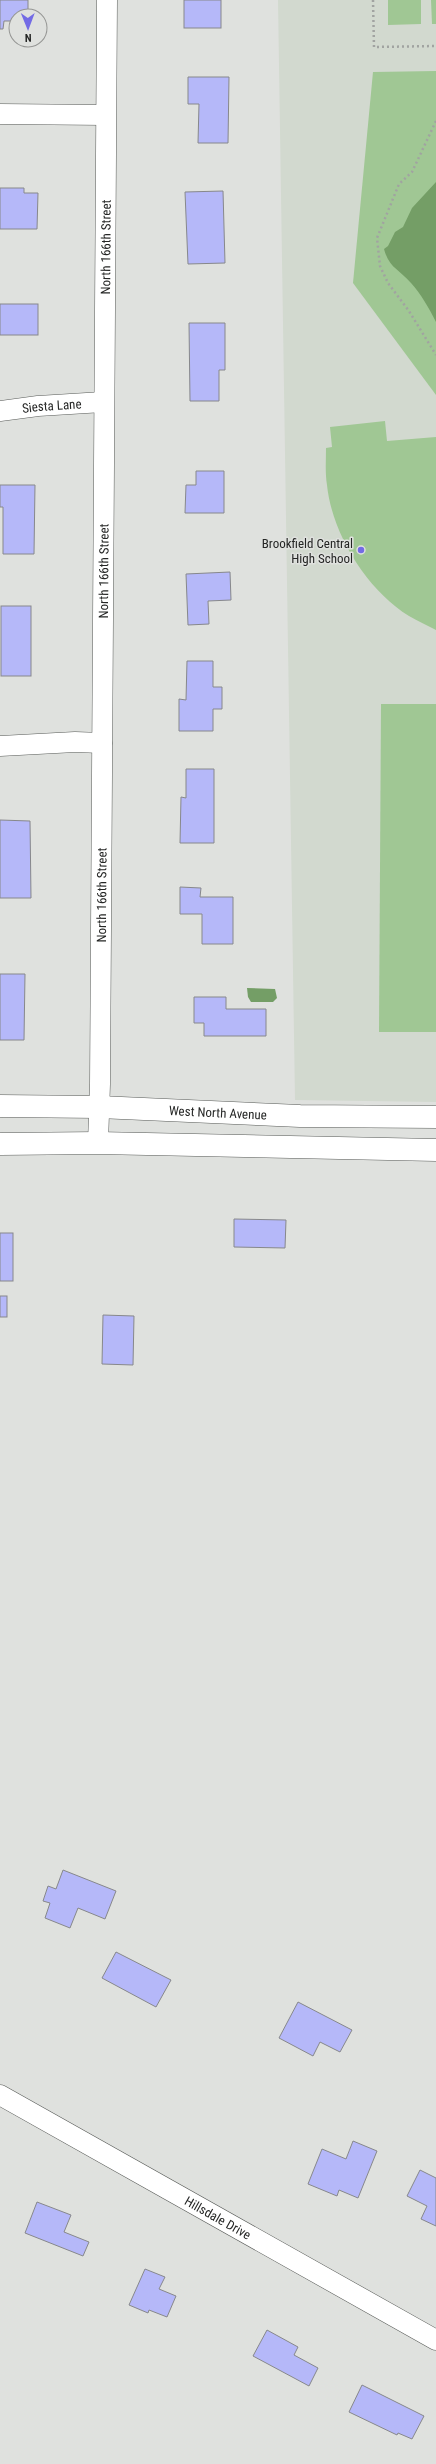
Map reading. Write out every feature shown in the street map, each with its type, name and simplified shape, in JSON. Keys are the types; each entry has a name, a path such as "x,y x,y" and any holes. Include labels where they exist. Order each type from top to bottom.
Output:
{"main road":[{"name":"West North Avenue","path":"0,1106 99,1107 300,1116 436,1118"},
{"path":"0,1144 98,1143 436,1150"}],"street":[{"name":"North 166th Street","path":"98,1143 107,0"},
{"path":"0,114 105,115"},
{"name":"Siesta Lane","path":"0,411 38,406 103,402"},
{"path":"0,746 75,742 102,743"},
{"name":"Hillsdale Drive","path":"0,2095 436,2340"}],"path":[{"path":"373,0 374,47 436,46"},
{"path":"436,121 412,172 398,184 377,238 380,266 388,283 409,311 436,355"}],"shaded area":[{"name":"Brookfield Central High School","path":"278,0 436,0 436,1102 295,1100"},
{"path":"388,0 421,0 421,24 388,25"},
{"path":"431,0 436,0 436,24 432,24"},
{"path":"436,71 436,395 353,283 373,72"},
{"path":"436,182 436,322 428,306 407,278 395,268 386,255 384,249 388,246 395,232 403,227 412,208"},
{"path":"385,421 387,441 436,437 436,630 412,618 394,605 366,576 344,541 330,504 326,480 326,448 332,447 330,427"},
{"path":"381,704 436,704 436,1032 379,1032"},
{"path":"247,988 275,989 277,998 273,1002 251,1002 248,997"}],"building":[{"path":"0,0 28,0 28,8 8,8 8,21 4,21 3,29 0,29"},
{"path":"184,0 221,0 221,28 184,28"},
{"path":"188,77 229,77 228,143 198,143 199,104 188,104"},
{"path":"0,188 24,188 24,193 38,193 37,229 0,229"},
{"path":"223,191 225,263 188,264 185,192"},
{"path":"0,304 38,304 38,335 0,335"},
{"path":"189,323 225,323 225,370 219,370 219,401 190,401"},
{"path":"196,471 224,471 224,513 185,513 186,485 196,485"},
{"path":"0,485 35,485 34,554 3,554 3,507 0,507"},
{"path":"230,572 231,600 208,601 209,624 188,625 186,574"},
{"path":"1,606 31,606 31,676 1,676"},
{"path":"187,661 213,661 213,687 222,687 222,709 213,709 213,731 179,731 179,699 186,700"},
{"path":"186,769 214,769 214,843 180,843 181,797 186,798"},
{"path":"0,820 30,821 31,898 0,898"},
{"path":"180,887 201,888 200,897 233,897 233,944 202,944 202,914 180,914"},
{"path":"0,974 25,974 24,1040 0,1040"},
{"path":"194,997 226,997 226,1009 266,1009 266,1036 204,1036 204,1023 194,1023"},
{"path":"234,1219 286,1220 285,1248 234,1247"},
{"path":"0,1233 13,1233 13,1281 0,1281"},
{"path":"0,1296 7,1296 7,1317 0,1317"},
{"path":"103,1315 134,1316 133,1365 102,1364"},
{"path":"63,1870 116,1891 105,1919 78,1908 70,1928 45,1918 50,1903 43,1901 48,1886 56,1889"},
{"path":"116,1952 171,1980 156,2007 102,1978"},
{"path":"298,2002 352,2030 340,2052 320,2042 313,2056 279,2038"},
{"path":"353,2141 377,2151 358,2198 339,2190 337,2196 308,2184 322,2149 346,2159"},
{"path":"420,2170 436,2178 436,2226 421,2219 427,2206 407,2196"},
{"path":"37,2202 71,2215 64,2232 89,2242 83,2256 25,2233"},
{"path":"145,2269 165,2277 159,2289 176,2296 167,2317 149,2310 148,2313 129,2305"},
{"path":"267,2330 298,2347 294,2355 318,2368 309,2386 253,2356"},
{"path":"362,2385 424,2416 412,2439 398,2433 397,2435 349,2412"}],"place":[{"name":"Brookfield Central High School","path":"361,550"}]}
